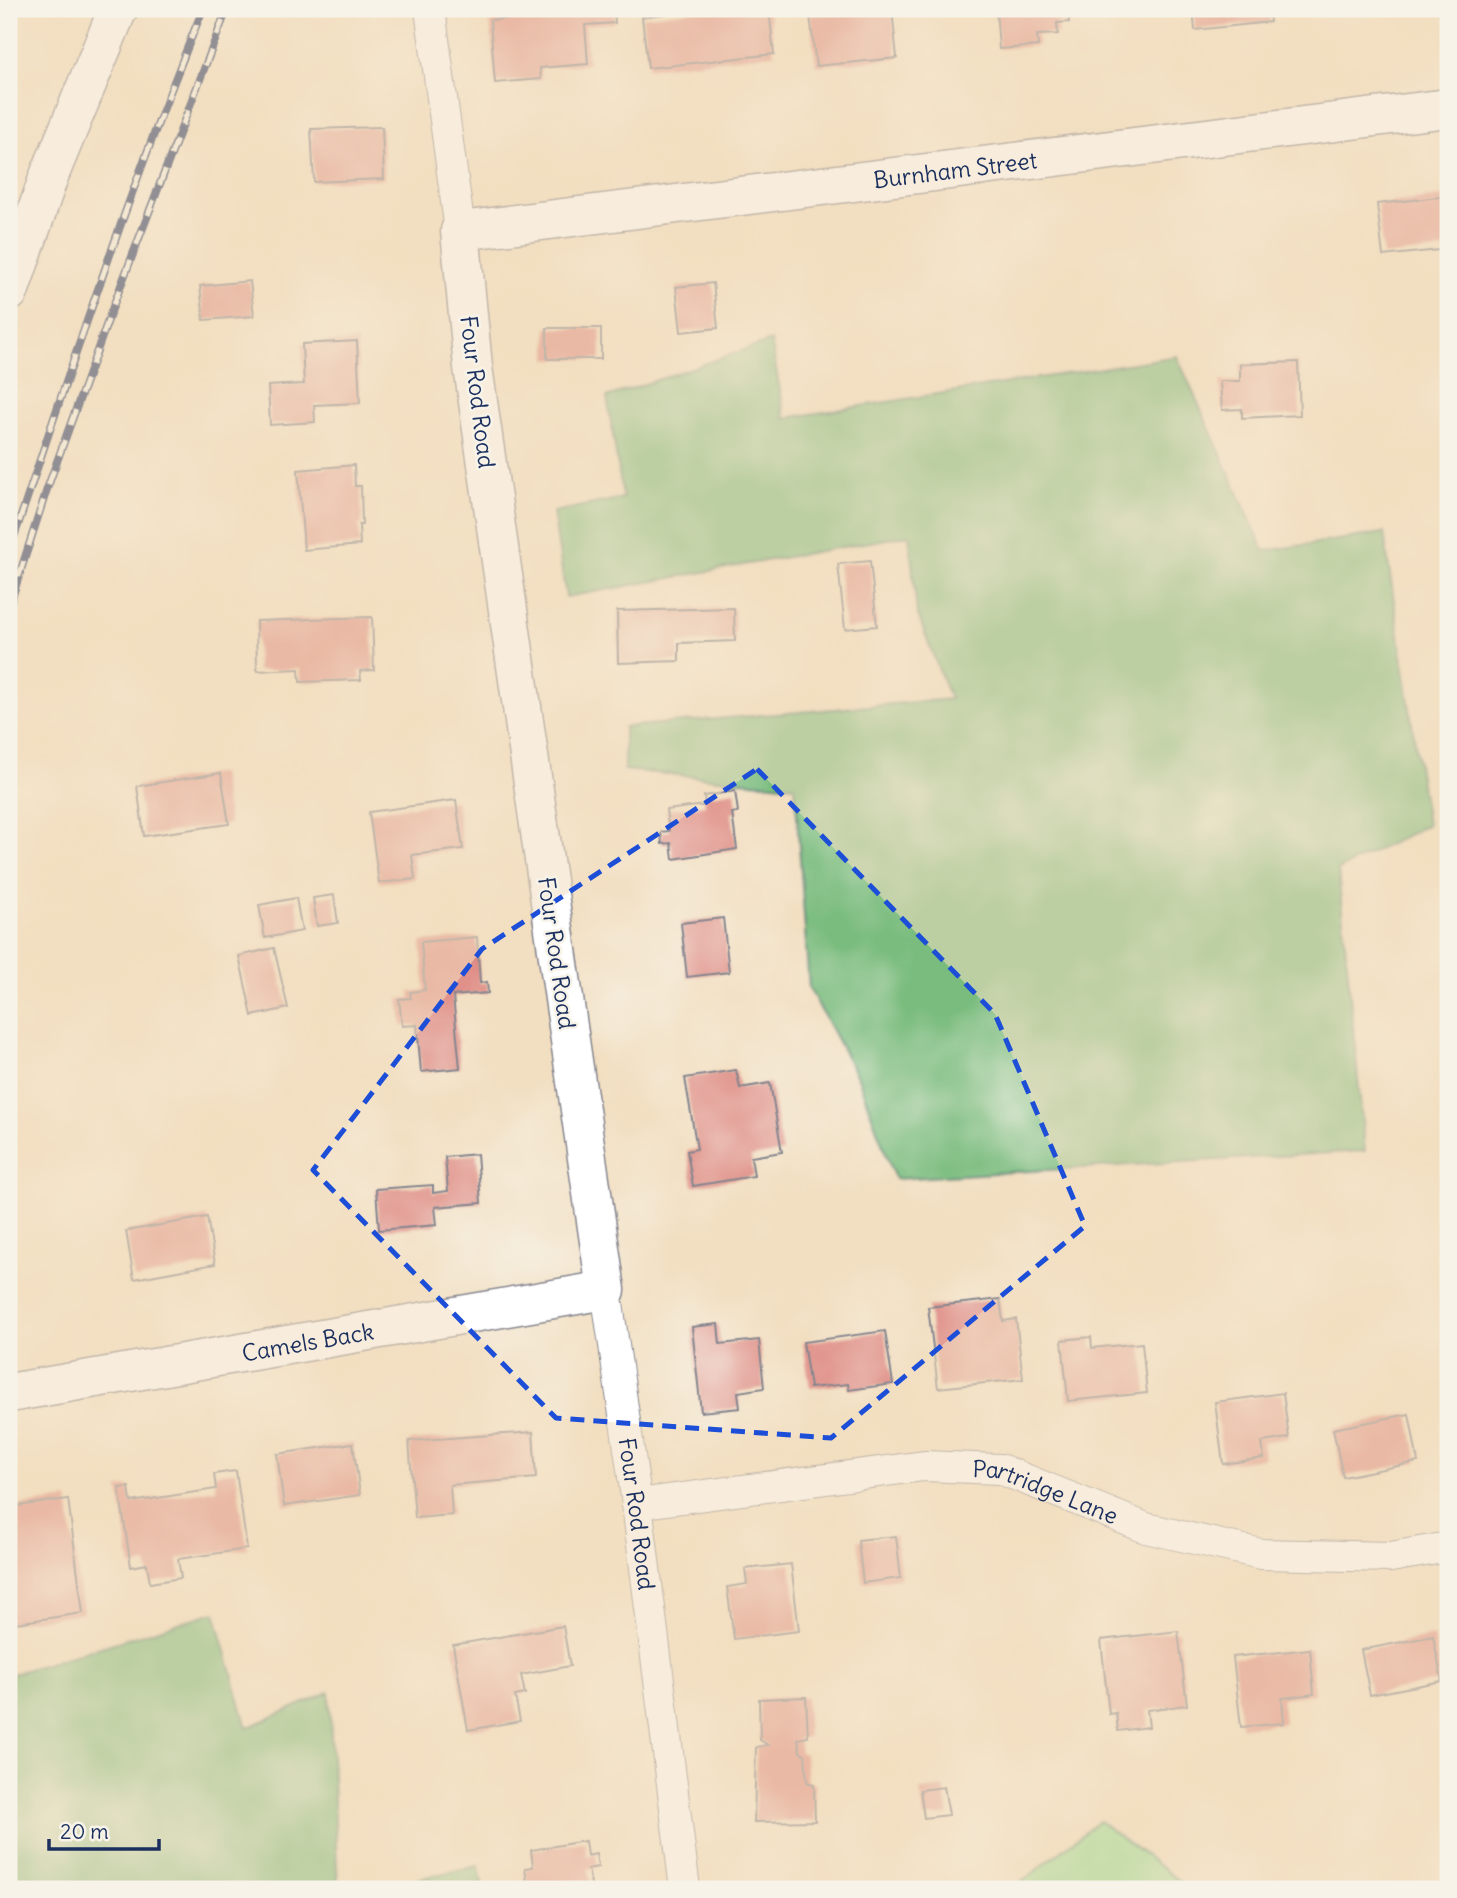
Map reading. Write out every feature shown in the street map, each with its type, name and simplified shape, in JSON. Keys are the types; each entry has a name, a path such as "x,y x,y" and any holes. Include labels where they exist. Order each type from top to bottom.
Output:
{"street":[{"path":"9,292 49,176 118,9"},
{"name":"Four Rod Road","path":"431,17 460,231 473,367 637,1504 685,1889"},
{"name":"Burnham Street","path":"460,231 1448,108"},
{"name":"Camels Back","path":"9,1394 606,1290"},
{"name":"Partridge Lane","path":"637,1504 924,1466 1000,1469 1146,1528 1261,1554 1391,1557 1448,1547"}],"highlighted area":[{"path":"757,769 995,1014 1085,1226 831,1438 556,1418 313,1170 482,949"}],"green space":[{"path":"771,341 785,418 1177,356 1264,551 1384,533 1427,825 1338,870 1365,1151 895,1179 859,1080 809,988 795,786 624,770 624,727 950,699 917,613 909,535 566,597 553,512 623,498 607,397"},
{"path":"215,1612 247,1728 329,1692 338,1889 61,1889 59,1883 9,1888 9,1675"},
{"path":"1099,1821 1190,1889 1013,1889"},
{"path":"478,1866 484,1889 368,1889"}],"building":[{"path":"562,9 614,9 615,23 585,25 588,64 540,68 541,79 495,83 490,20 563,14"},
{"path":"701,9 769,9 774,54 648,68 642,17"},
{"path":"892,9 897,58 816,66 810,15"},
{"path":"996,9 1068,9 1069,22 1057,23 1058,34 1037,35 1038,46 999,49"},
{"path":"1193,9 1269,9 1270,22 1195,30"},
{"path":"1336,9 1375,9 1375,11 1337,14"},
{"path":"382,127 384,179 314,182 311,129"},
{"path":"1448,196 1448,249 1383,256 1377,204"},
{"path":"250,281 254,316 204,320 200,286"},
{"path":"713,283 718,328 681,332 676,287"},
{"path":"547,328 601,328 601,359 547,359"},
{"path":"357,341 360,403 314,405 315,422 270,425 268,386 304,384 302,344"},
{"path":"1298,362 1300,415 1242,418 1242,409 1222,410 1220,381 1240,381 1240,364"},
{"path":"354,465 355,486 361,486 360,545 304,550 298,470"},
{"path":"870,561 877,626 845,629 838,564"},
{"path":"734,608 735,641 679,643 679,661 618,663 617,611"},
{"path":"372,617 374,670 360,671 361,680 300,682 299,669 257,671 256,621"},
{"path":"221,773 229,824 144,836 137,786"},
{"path":"735,791 738,812 732,813 737,849 673,859 671,843 662,844 661,832 669,831 666,810 705,805 704,796"},
{"path":"456,800 463,849 412,855 415,879 379,883 369,812"},
{"path":"334,895 338,923 317,926 313,898"},
{"path":"296,898 302,931 265,938 259,905"},
{"path":"723,918 729,972 687,977 681,923"},
{"path":"477,937 480,983 487,982 488,993 453,996 460,1068 421,1072 417,1025 402,1026 399,999 411,998 410,992 425,990 421,942"},
{"path":"274,948 288,1008 252,1016 239,956"},
{"path":"736,1070 740,1088 770,1083 782,1152 751,1157 754,1176 693,1186 687,1151 697,1149 685,1078"},
{"path":"477,1154 481,1203 435,1207 437,1225 379,1230 376,1189 433,1185 433,1193 448,1191 445,1157"},
{"path":"207,1217 215,1264 134,1279 126,1231"},
{"path":"1000,1299 1003,1321 1016,1319 1023,1379 938,1388 928,1307"},
{"path":"718,1324 720,1344 759,1340 764,1388 738,1392 740,1408 701,1412 692,1327"},
{"path":"885,1331 893,1384 849,1390 848,1384 810,1388 803,1342"},
{"path":"1091,1337 1092,1348 1142,1343 1147,1393 1068,1401 1062,1340"},
{"path":"1283,1393 1289,1438 1262,1442 1264,1458 1223,1464 1215,1402"},
{"path":"1409,1414 1418,1462 1343,1477 1333,1429"},
{"path":"533,1432 536,1478 450,1485 452,1515 415,1518 409,1441"},
{"path":"353,1443 360,1495 284,1506 277,1454"},
{"path":"236,1471 247,1549 178,1559 181,1578 150,1583 147,1564 131,1567 119,1488 129,1487 131,1502 216,1489 214,1474"},
{"path":"68,1499 83,1613 9,1624 9,1507"},
{"path":"896,1536 901,1578 863,1583 858,1540"},
{"path":"791,1564 799,1631 734,1639 727,1587 747,1584 745,1569"},
{"path":"563,1626 570,1666 521,1675 525,1694 515,1696 520,1721 468,1730 453,1645"},
{"path":"1178,1631 1187,1705 1147,1710 1149,1727 1118,1731 1116,1713 1109,1714 1101,1640"},
{"path":"1433,1636 1442,1681 1370,1695 1361,1650"},
{"path":"1310,1649 1314,1694 1282,1698 1284,1723 1241,1727 1233,1657"},
{"path":"806,1697 808,1737 798,1739 800,1752 805,1754 807,1782 814,1784 815,1821 754,1822 756,1747 768,1745 760,1740 759,1699"},
{"path":"944,1787 949,1815 924,1818 920,1790"},
{"path":"585,1841 587,1856 596,1854 598,1867 588,1869 592,1889 528,1889 525,1868 533,1867 531,1850"}],"railway":[{"path":"9,552 126,211 203,9"},
{"path":"9,607 47,489 115,301 227,9"}]}
